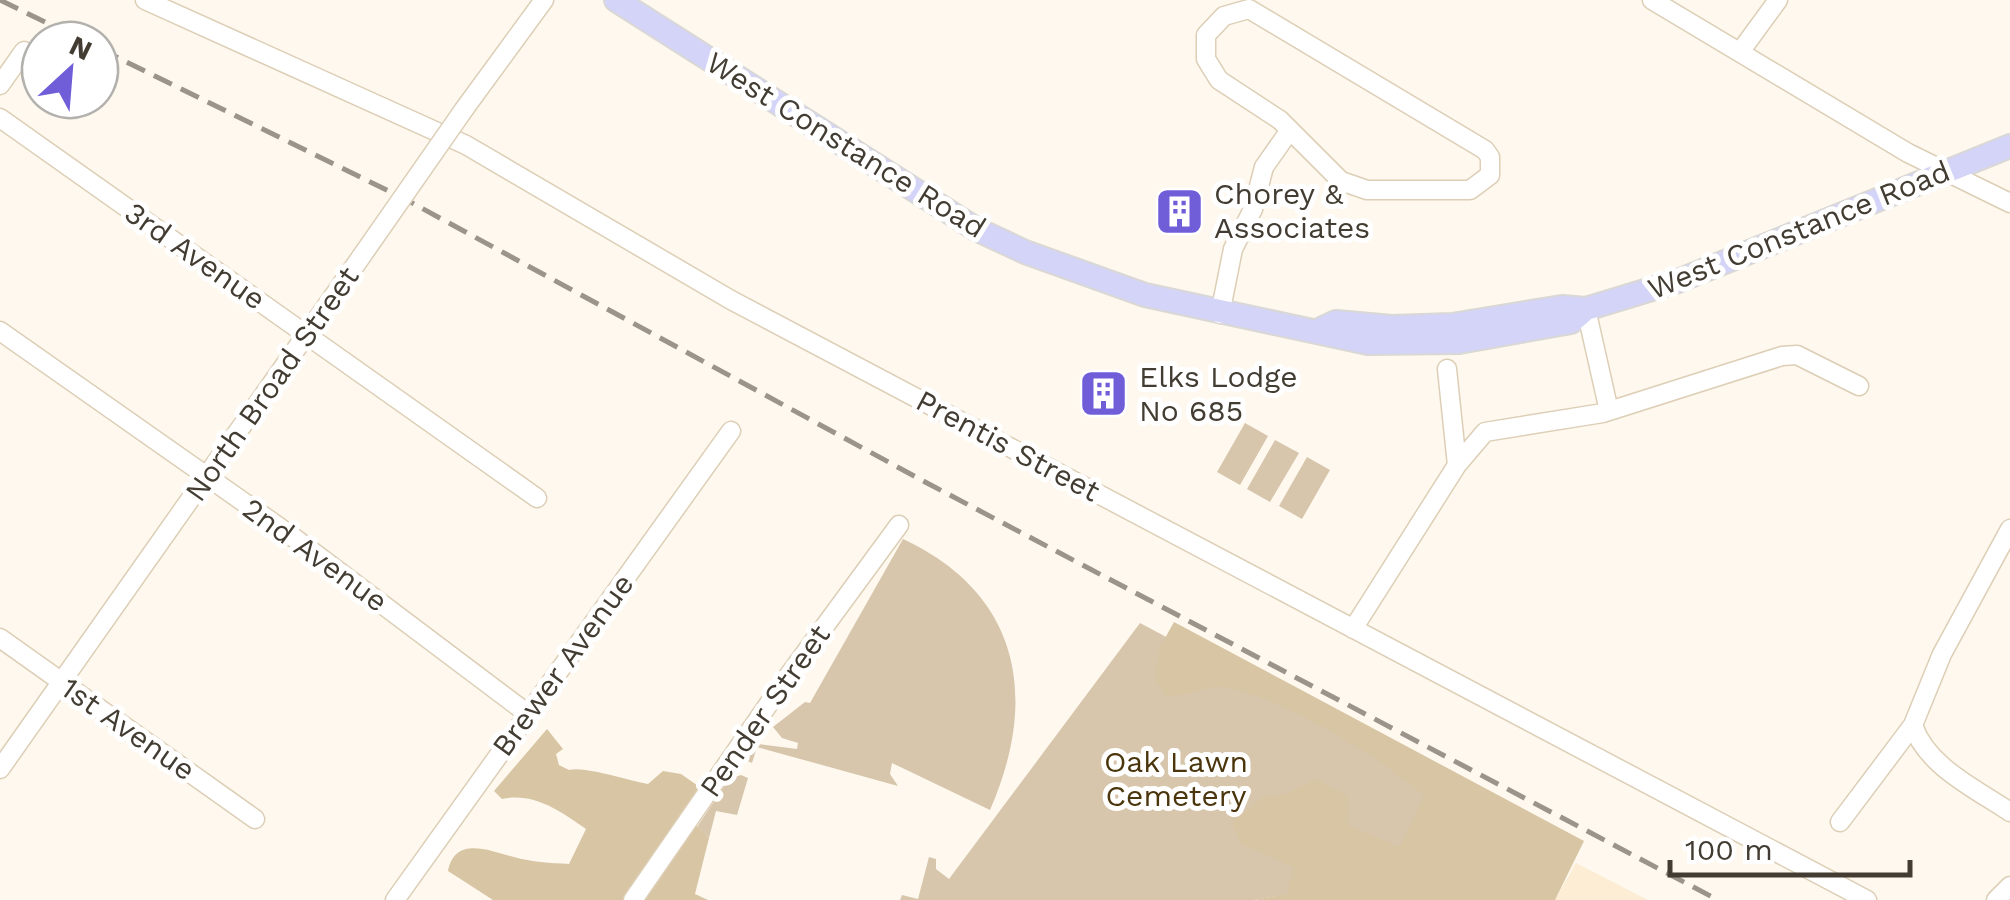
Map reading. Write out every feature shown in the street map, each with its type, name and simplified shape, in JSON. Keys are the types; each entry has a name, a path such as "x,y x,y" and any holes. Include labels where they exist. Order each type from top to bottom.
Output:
{"main road":[{"name":"West Constance Road","path":"616,0 976,229 1085,276 1220,314 1368,343 1459,342 1571,322 1586,309 1678,281 2010,146"}],"street":[{"name":"Prentis Street","path":"145,0 466,145 731,300 1867,900"},
{"name":"North Broad Street","path":"0,768 544,0"},
{"path":"1652,0 1946,172 2010,203"},
{"path":"1740,52 1778,0"},
{"path":"1236,10 1259,12 1485,150 1492,166 1484,183 1470,190 1366,190 1340,180 1290,130 1212,73 1206,59 1206,36 1224,16 1236,10"},
{"path":"0,85 20,57"},
{"name":"3rd Avenue","path":"0,118 538,498"},
{"path":"1220,314 1232,248 1253,209 1264,168 1290,130"},
{"path":"1586,309 1610,411"},
{"name":"2nd Avenue","path":"0,332 208,477 528,714"},
{"path":"1353,629 1457,465 1485,432 1610,411 1782,356 1797,356 1858,386"},
{"path":"1447,369 1457,465"},
{"name":"Brewer Avenue","path":"396,900 731,431"},
{"name":"Pender Street","path":"633,900 899,524"},
{"path":"1840,822 1913,725 1942,654 2010,529"},
{"name":"1st Avenue","path":"0,638 255,819"},
{"path":"1913,725 1918,744 1934,759 2010,812"},
{"path":"1996,900 2010,886"}],"shaded area":[{"path":"1174,622 1584,841 1555,900 1254,900 1287,894 1294,867 1241,844 1232,823 1262,797 1283,795 1316,779 1347,795 1349,826 1400,847 1424,796 1383,764 1327,729 1242,691 1219,687 1166,697 1155,679 1160,647"},
{"path":"547,729 563,749 556,754 559,765 569,770 648,784 663,771 681,774 704,790 686,816 709,838 695,894 708,900 493,900 448,871 458,853 475,848 527,860 569,864 586,829 546,805 525,798 502,799 494,791"},
{"path":"1576,863 1648,900 1555,900"}],"green space":[{"path":"1245,423 1268,436 1240,485 1217,472"},
{"path":"1275,440 1299,453 1270,502 1247,489"},
{"path":"1307,457 1330,470 1302,519 1279,506"},
{"path":"903,539 943,562 973,589 995,619 1009,653 1015,690 1014,728 990,810 892,763 890,774 898,786 757,747 752,763 745,760 758,744 797,749 798,743 782,738 773,727 805,702 810,703"},
{"name":"Oak Lawn Cemetery","path":"1140,623 1486,807 1341,885 1254,900 900,900 902,895 918,899 929,857 936,859 936,869 949,879"},
{"path":"741,775 748,778 737,815 716,811 709,838 697,827 729,779"}],"railway":[{"path":"0,0 41,20"},
{"path":"120,59 403,198 927,483 1718,900"}],"place":[{"name":"Chorey & Associates","path":"1179,211"},
{"name":"Elks Lodge No 685","path":"1104,394"}]}
